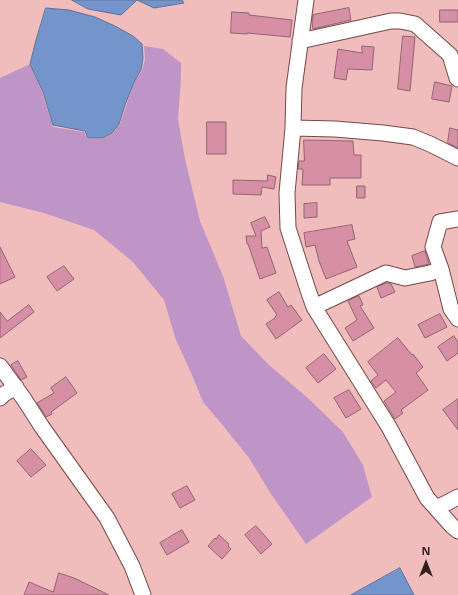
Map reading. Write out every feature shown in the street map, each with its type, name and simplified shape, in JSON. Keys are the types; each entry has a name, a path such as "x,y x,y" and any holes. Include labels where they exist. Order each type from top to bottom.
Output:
{"street":[{"path":"306,0 294,88 293,128 286,193 288,228 314,307 390,426 427,498 458,531"},
{"path":"300,41 391,21 408,22 415,24 450,55 458,78"},
{"path":"293,128 335,129 382,133 413,138 430,144 458,158"},
{"path":"458,219 440,222 432,247 441,269 451,309 458,319"},
{"path":"314,307 386,273 405,278 430,273 441,269"},
{"path":"0,366 107,518 132,566 143,595"},
{"path":"0,398 16,387"},
{"path":"437,508 458,497"}],"shaded area":[{"path":"144,46 163,49 181,63 178,119 185,159 200,221 223,276 241,336 269,365 309,399 343,432 363,465 372,497 306,544 271,494 249,458 203,402 176,340 164,300 133,262 94,230 44,213 0,202 0,78 30,64 42,92 53,127 84,132 88,139 103,139 112,134 120,124 134,82 142,71 145,59"}],"water":[{"path":"72,0 137,0 121,15 88,9"},
{"path":"137,0 182,0 184,3 154,8"},
{"path":"46,8 69,10 95,17 133,36 142,44 143,58 141,70 134,82 119,124 112,133 103,138 88,138 85,131 53,125 43,92 30,64"},
{"path":"400,568 414,595 351,595"}],"building":[{"path":"349,8 351,20 313,29 313,15"},
{"path":"440,10 458,10 458,22 440,22"},
{"path":"232,12 249,13 249,15 292,20 290,37 231,33"},
{"path":"403,36 415,37 410,91 398,89"},
{"path":"362,46 374,47 372,70 348,69 346,80 334,78 338,49 362,53"},
{"path":"435,82 452,86 449,102 432,99"},
{"path":"207,122 226,122 226,154 207,154"},
{"path":"450,128 458,130 458,148 448,143"},
{"path":"304,140 353,141 354,155 361,155 361,178 330,178 330,185 302,185 303,169 298,169 299,161 304,161"},
{"path":"268,175 276,177 274,189 262,187 261,195 233,194 233,180 267,181"},
{"path":"357,186 365,186 365,198 357,198"},
{"path":"317,203 317,217 304,218 304,204"},
{"path":"265,217 270,227 261,231 262,248 267,247 276,273 260,279 247,244 246,236 256,236 251,223"},
{"path":"352,225 355,239 347,241 357,267 326,279 315,245 306,247 304,233"},
{"path":"0,247 15,277 0,284"},
{"path":"425,251 429,264 415,267 412,256"},
{"path":"64,266 74,279 57,291 47,277"},
{"path":"387,283 391,284 395,292 381,298 377,287"},
{"path":"279,292 288,307 291,305 302,320 276,339 266,324 277,315 267,300"},
{"path":"359,296 363,305 360,306 374,328 353,341 345,328 357,320 348,301"},
{"path":"29,305 34,312 0,338 0,312 7,321"},
{"path":"440,314 447,327 425,338 418,325"},
{"path":"454,336 458,342 458,353 447,361 438,347"},
{"path":"398,338 423,367 416,373 428,390 401,410 403,413 395,419 384,401 396,392 386,380 376,388 371,381 378,375 368,362"},
{"path":"324,354 336,369 318,383 306,368"},
{"path":"18,361 27,377 21,380 11,365"},
{"path":"66,377 77,393 51,412 52,414 46,417 37,403 54,393 51,388"},
{"path":"349,390 361,409 346,418 334,398"},
{"path":"458,399 458,430 443,410"},
{"path":"31,449 46,465 31,477 17,461"},
{"path":"187,486 195,500 180,508 172,494"},
{"path":"256,526 272,544 261,554 245,535"},
{"path":"182,530 189,542 167,555 160,543"},
{"path":"219,535 229,544 228,546 231,549 222,559 208,546"},
{"path":"59,573 74,578 109,595 24,595 29,582 53,592"}]}
